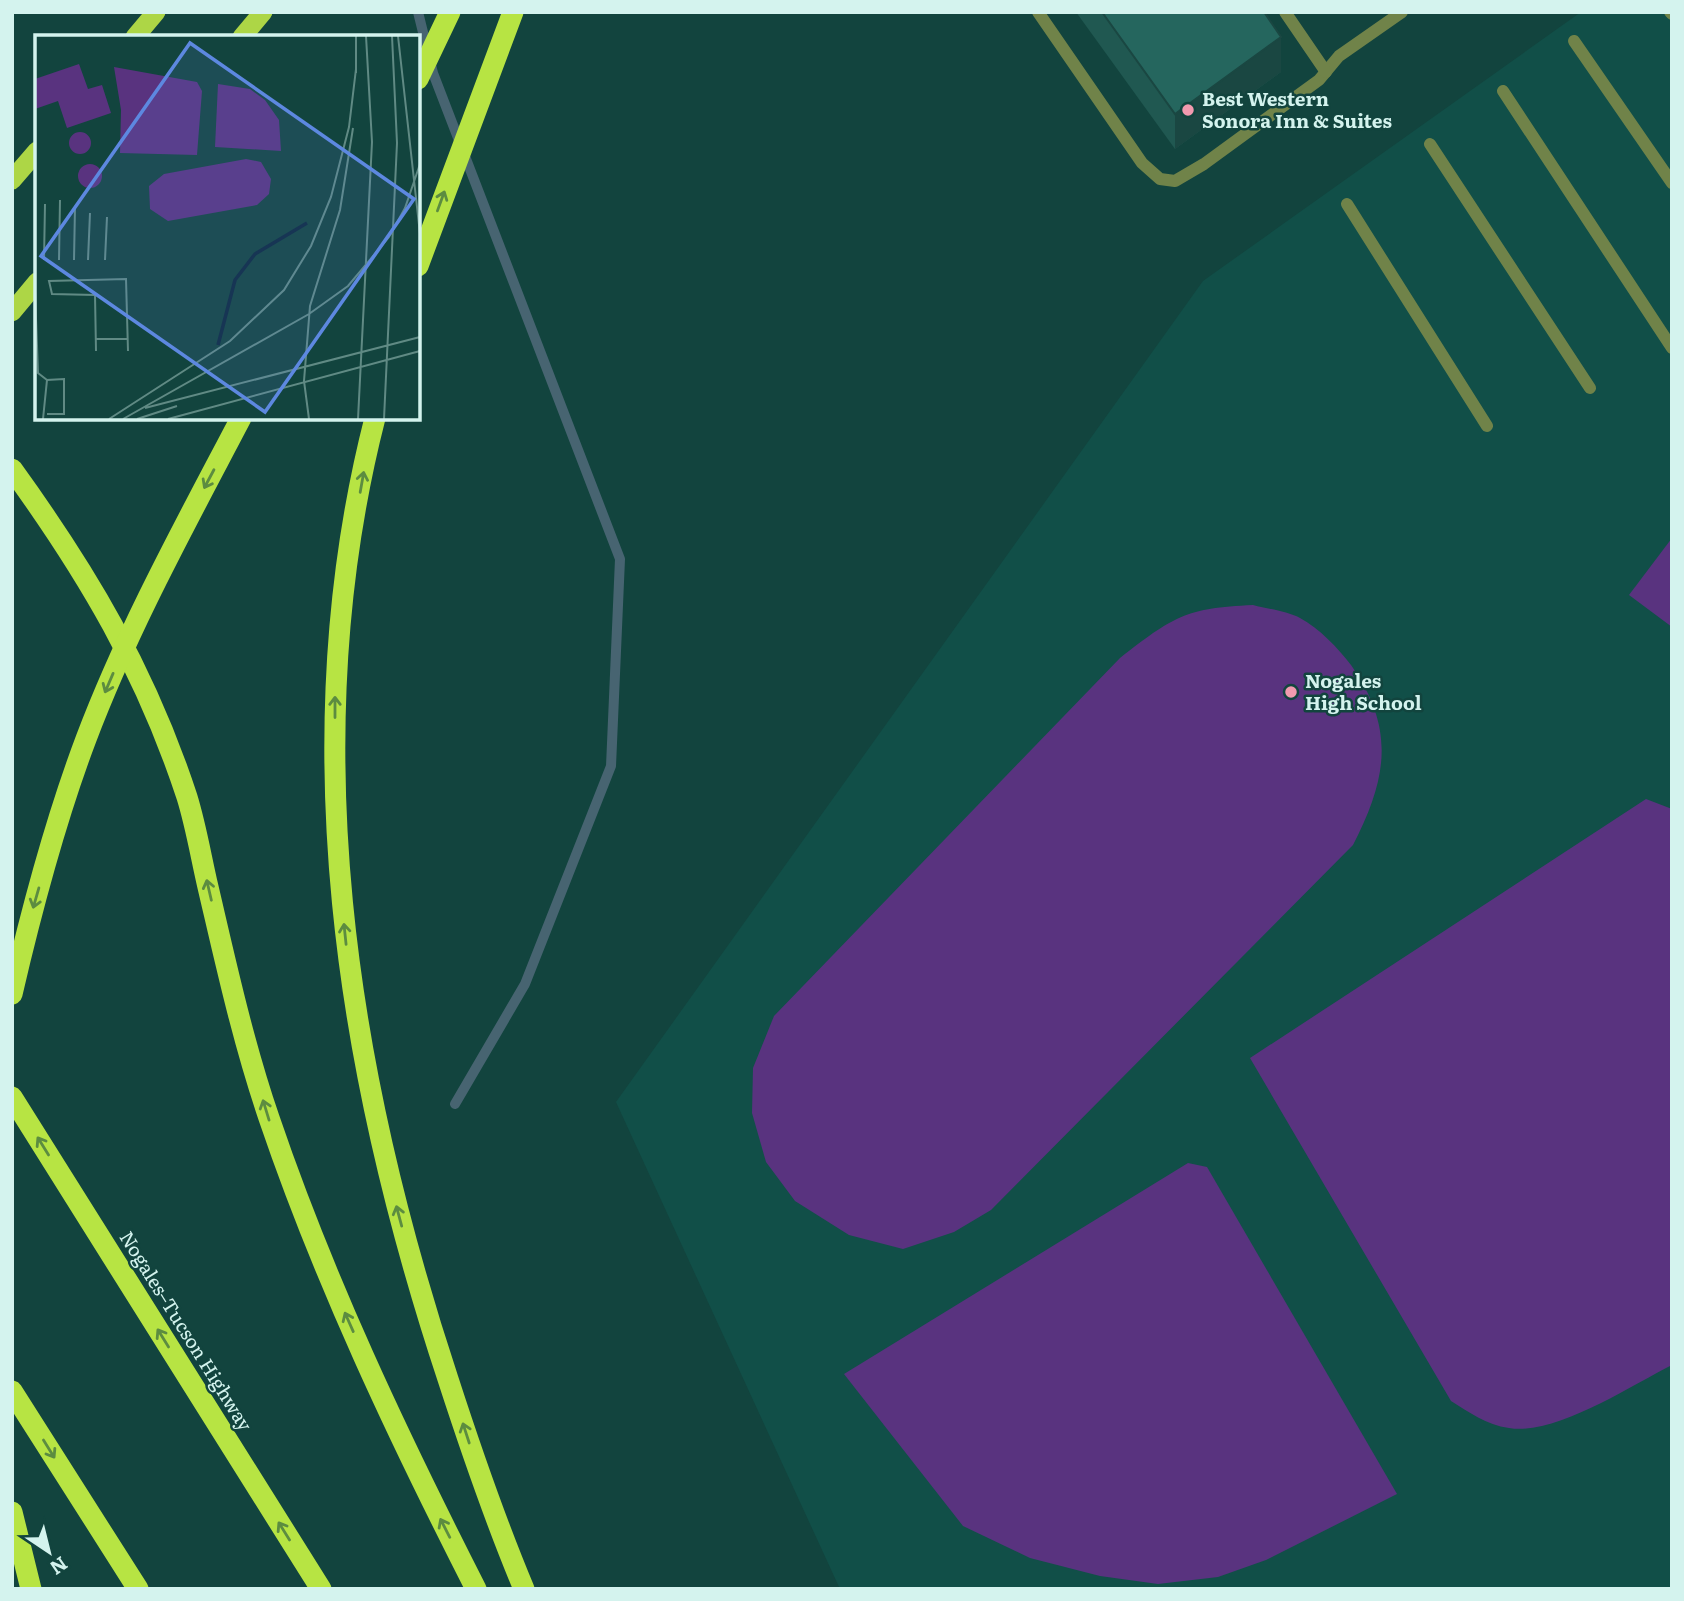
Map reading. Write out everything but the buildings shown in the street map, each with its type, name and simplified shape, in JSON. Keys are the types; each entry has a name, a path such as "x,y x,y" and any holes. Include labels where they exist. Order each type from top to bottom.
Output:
{"highway":[{"path":"244,35 263,12"},
{"path":"420,75 450,12"},
{"path":"420,261 513,12"},
{"path":"137,35 153,16"},
{"path":"12,180 35,153"},
{"path":"12,312 35,284"},
{"path":"12,994 53,840 86,739 166,560 240,420"},
{"path":"375,420 344,579 335,684 338,845 353,1002 397,1208 429,1321 483,1486 524,1589"},
{"path":"12,468 101,601 149,697 187,799 244,1038 269,1119 335,1290 386,1405 476,1589"},
{"name":"Nogales–Tucson Highway","path":"12,1097 321,1589"},
{"path":"12,1391 138,1589"},
{"path":"12,1512 31,1589"}],"lane":[{"path":"1038,12 1142,163 1160,179 1175,181 1204,164 1326,72 1339,56 1402,12"},
{"path":"1285,12 1326,72"},
{"path":"1574,41 1672,183"},
{"path":"1503,91 1672,348"},
{"path":"1430,144 1590,387"},
{"path":"1347,204 1487,425"}],"shaded area":[{"name":"Nogales High School","path":"1581,12 1672,12 1672,1589 840,1589 616,1102 1203,281"},
{"path":"1672,538 1672,627 1629,595"},
{"path":"1253,605 1295,616 1321,633 1351,665 1375,711 1382,754 1379,776 1365,821 1353,845 991,1210 954,1232 903,1249 849,1235 795,1201 766,1162 752,1113 753,1068 774,1016 1120,658 1181,617 1211,609"},
{"path":"1646,799 1672,809 1672,1365 1570,1417 1527,1428 1509,1428 1478,1418 1451,1401 1250,1058"},
{"path":"1188,1163 1207,1167 1397,1494 1266,1560 1218,1577 1158,1584 1100,1576 1030,1558 963,1526 844,1374"}],"waterway":[{"path":"418,12 433,73 620,559 611,766 525,984 455,1104"}],"place":[{"name":"Best Western Sonora Inn & Suites","path":"1188,110"},
{"name":"Nogales High School","path":"1291,692"}]}
